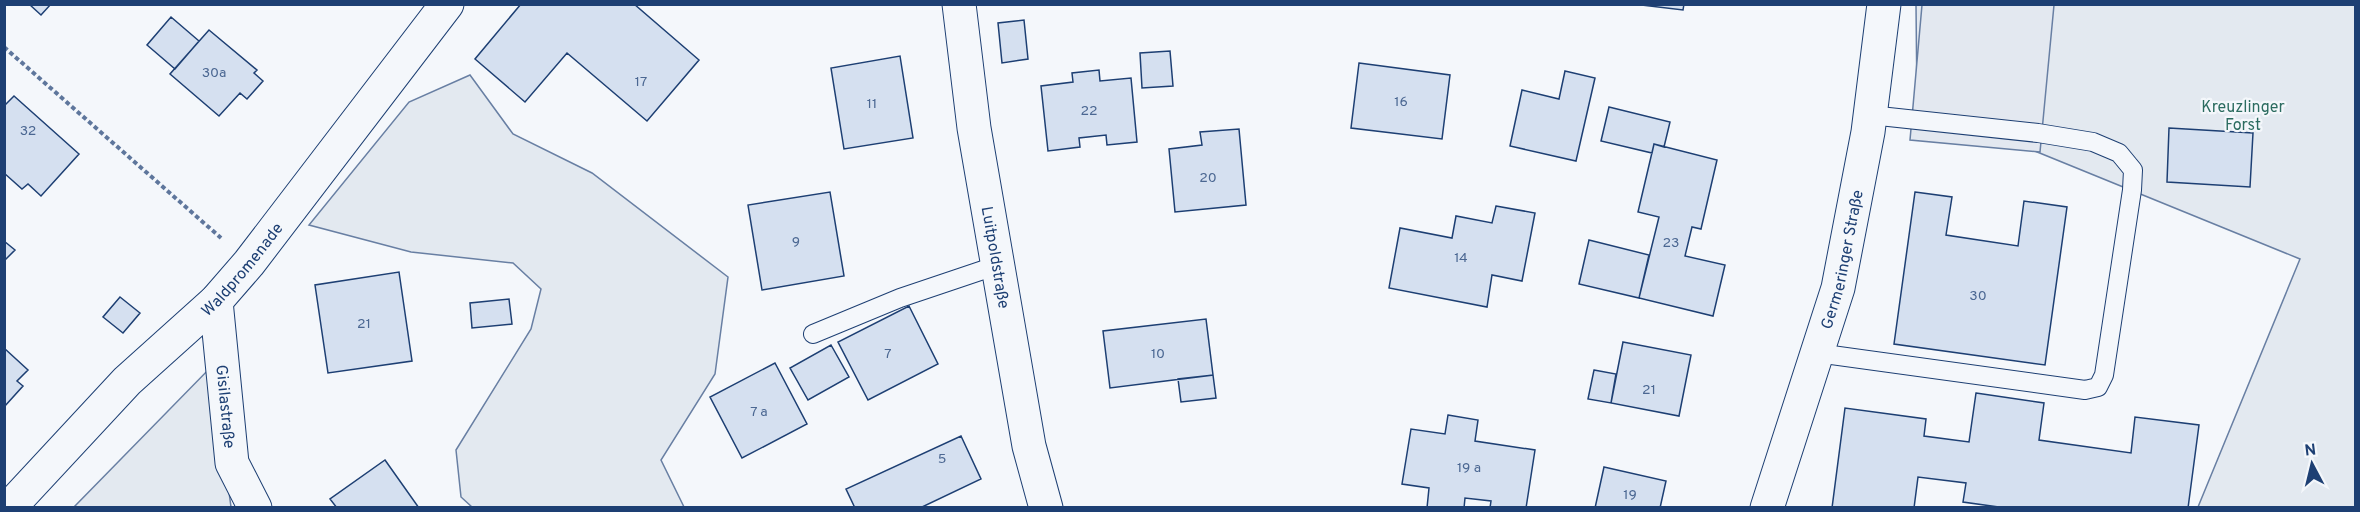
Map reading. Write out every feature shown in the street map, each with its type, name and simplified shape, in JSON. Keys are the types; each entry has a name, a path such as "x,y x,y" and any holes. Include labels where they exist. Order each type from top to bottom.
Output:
{"street":[{"name":"Waldpromenade","path":"9,507 127,381 216,301 249,263 447,4"},
{"name":"Luitpoldstraße","path":"959,4 975,128 1029,446 1046,507"},
{"name":"Germeringer Straße","path":"1767,507 1838,288 1870,115 1884,4"},
{"name":"Gisilastraße","path":"216,301 232,463 255,507"}],"lane":[{"path":"1816,354 2085,390 2098,387 2104,375 2132,190 2133,170 2120,153 2093,142 2038,133 1870,115"},
{"path":"813,334 900,298 998,265"}],"path":[{"path":"4,47 249,263"}],"green space":[{"name":"Kreuzlinger Forst","path":"1916,5 2355,5 2355,507 2198,507 2300,259 1917,103"},
{"path":"470,75 513,134 592,173 728,277 715,374 661,460 684,507 472,507 461,497 456,450 531,329 541,289 513,263 411,252 309,225 409,102"},
{"path":"212,366 231,507 74,507"}],"shaded area":[{"path":"1922,5 2054,5 2040,152 1910,140"}],"building":[{"path":"29,4 51,4 41,15"},
{"path":"521,4 634,4 699,60 647,121 567,53 525,102 475,59"},
{"path":"1633,4 1684,4 1683,10"},
{"path":"171,17 199,41 175,69 147,45"},
{"path":"1024,20 1028,59 1002,63 998,23"},
{"path":"209,30 257,70 254,73 263,81 247,99 240,93 219,116 170,74"},
{"path":"1170,51 1173,86 1142,88 1140,53"},
{"path":"900,56 913,138 844,149 831,68"},
{"path":"1359,63 1450,75 1442,139 1351,128"},
{"path":"1099,70 1100,81 1131,78 1137,142 1107,145 1106,135 1079,138 1080,147 1048,151 1041,86 1073,82 1072,73"},
{"path":"1565,71 1595,78 1576,161 1510,146 1522,90 1559,99"},
{"path":"14,96 79,154 41,196 28,184 22,189 4,173 4,106"},
{"path":"1609,107 1670,122 1664,147 1654,144 1652,153 1601,141"},
{"path":"2169,128 2253,133 2250,187 2167,182"},
{"path":"1239,129 1246,205 1175,212 1169,149 1202,145 1200,132"},
{"path":"1654,144 1717,160 1701,229 1692,227 1685,256 1725,265 1713,316 1639,298 1659,217 1638,212"},
{"path":"830,192 844,276 762,290 748,205"},
{"path":"1915,192 1952,197 1946,235 2018,246 2024,201 2067,207 2045,365 1894,344"},
{"path":"1496,206 1535,213 1522,281 1492,275 1487,307 1389,288 1400,228 1452,238 1456,216 1492,223"},
{"path":"1589,240 1649,255 1639,298 1579,284"},
{"path":"4,241 15,250 4,261"},
{"path":"399,272 412,361 328,373 315,285"},
{"path":"120,297 140,313 123,333 103,317"},
{"path":"509,299 512,324 472,328 470,303"},
{"path":"909,306 938,364 868,400 838,342"},
{"path":"1206,319 1213,375 1110,388 1103,331"},
{"path":"1623,342 1691,355 1679,416 1611,403"},
{"path":"831,345 849,377 808,400 790,368"},
{"path":"4,348 28,370 17,381 23,386 4,407"},
{"path":"775,363 807,424 742,458 710,397"},
{"path":"1594,370 1616,374 1611,403 1588,399"},
{"path":"1213,375 1216,398 1181,402 1178,379"},
{"path":"1976,393 2044,403 2039,440 2131,453 2135,417 2199,425 2188,508 2006,508 1963,502 1966,483 1918,477 1914,508 1832,508 1845,408 1926,419 1924,436 1969,442"},
{"path":"1448,415 1478,420 1475,441 1535,450 1526,508 1490,508 1491,501 1465,498 1464,508 1427,508 1429,488 1402,484 1411,429 1445,434"},
{"path":"961,436 981,479 920,508 855,508 846,489"},
{"path":"385,460 419,508 337,508 330,499"},
{"path":"1604,467 1666,481 1660,508 1595,508"}]}
